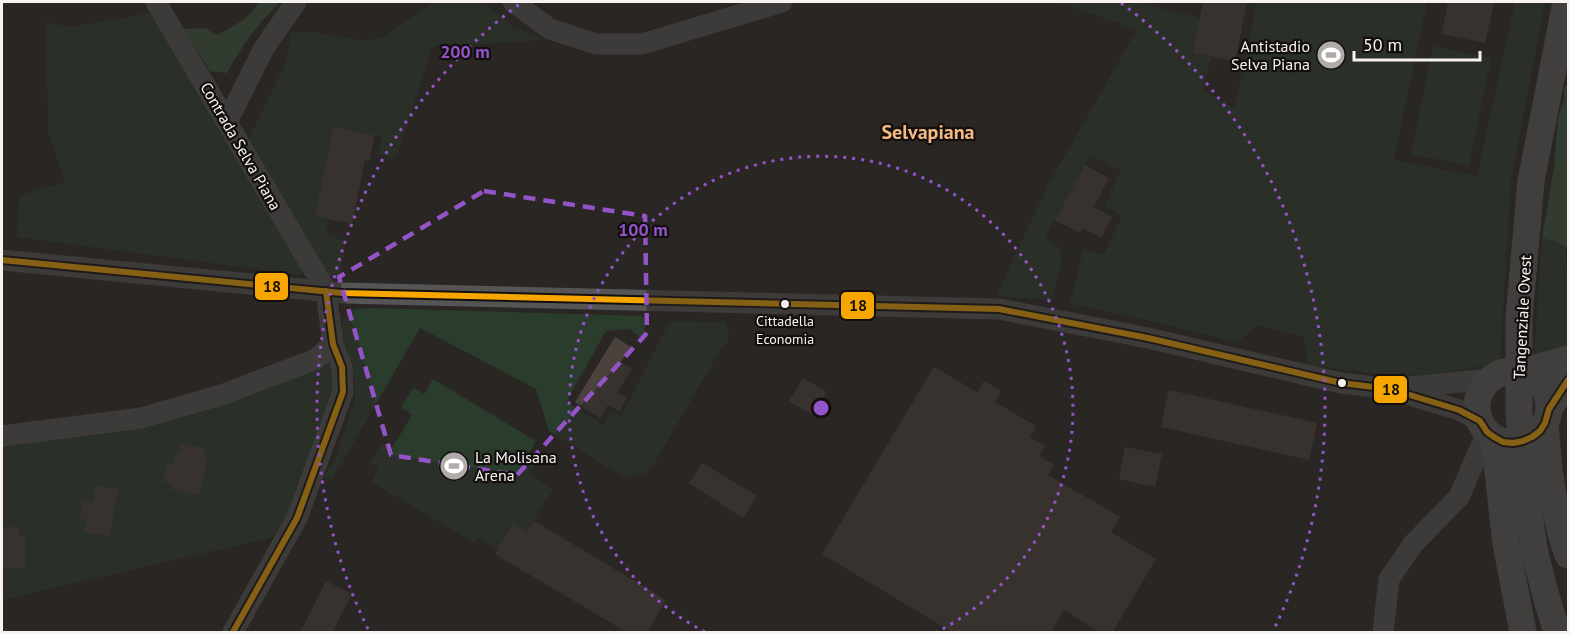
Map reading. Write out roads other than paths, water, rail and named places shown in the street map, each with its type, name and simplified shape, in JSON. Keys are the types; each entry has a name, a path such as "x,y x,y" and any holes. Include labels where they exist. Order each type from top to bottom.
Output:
{"main road":[{"name":"Tangenziale Ovest","path":"1557,633 1535,552 1527,503 1519,414 1519,318 1532,182 1566,2"},
{"path":"1523,633 1487,430 1477,413 1478,398 1480,391 1491,379 1505,372 1521,372 1569,358"},
{"path":"1521,372 1542,385 1546,393 1548,467 1563,541 1569,555"},
{"path":"1487,430 1503,442 1513,443 1532,437 1540,431 1563,386 1569,380"}],"street":[{"name":"Contrada Selva Piana","path":"156,2 326,291"},
{"path":"227,122 264,48 296,2"},
{"path":"513,2 550,29 596,45 642,44 782,2"},
{"path":"2,260 326,291 999,309 1148,338 1341,383 1390,389 1459,410 1487,430 1459,496 1414,543 1389,579 1383,633"},
{"path":"233,633 297,518 343,392 342,367 333,344 326,291"},
{"path":"2,436 141,418 224,394 316,359 333,344"},
{"path":"1390,389 1491,379"}],"place":[{"name":"Antistadio Selva Piana","path":"1331,55"},
{"name":"Cittadella Economia","path":"785,304"},
{"name":"La Molisana Arena","path":"454,466"}],"district":[{"name":"Selvapiana","path":"928,132"}]}
